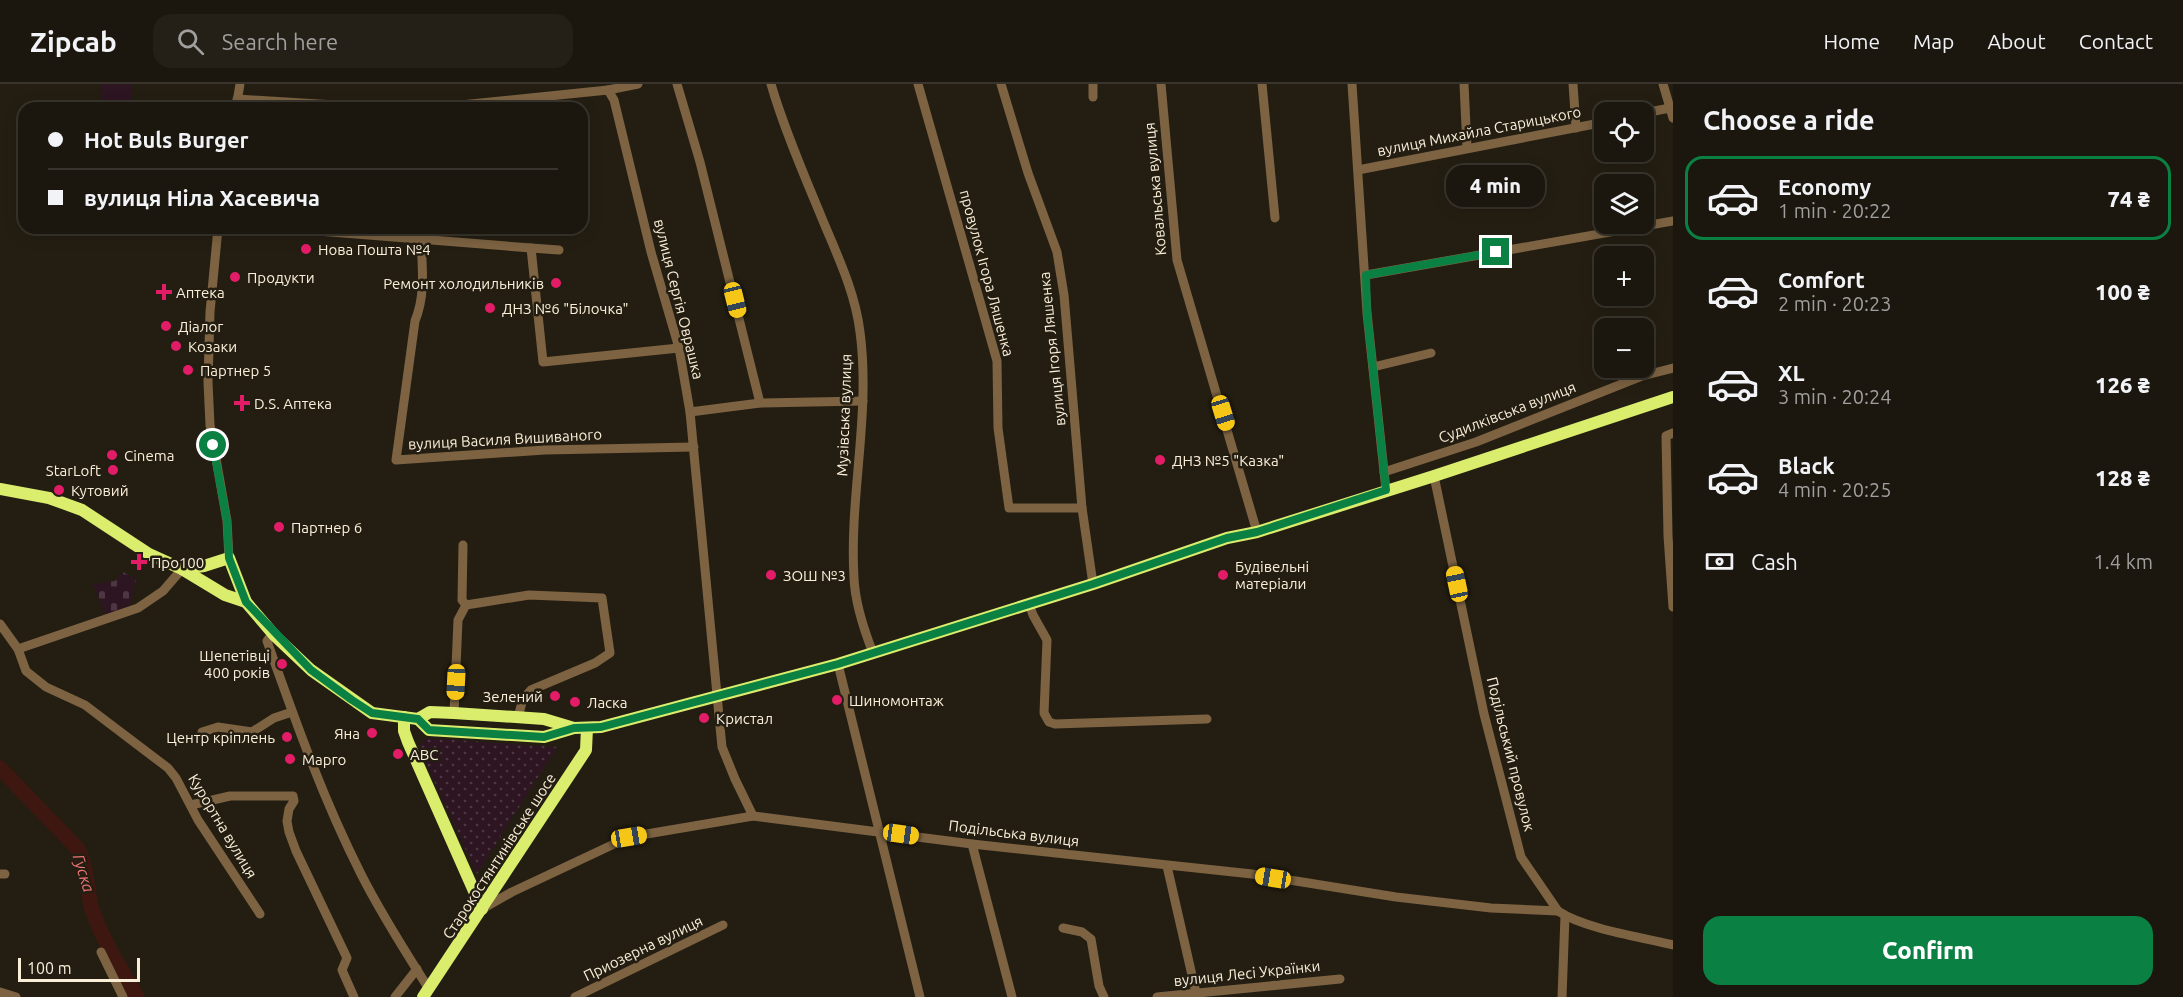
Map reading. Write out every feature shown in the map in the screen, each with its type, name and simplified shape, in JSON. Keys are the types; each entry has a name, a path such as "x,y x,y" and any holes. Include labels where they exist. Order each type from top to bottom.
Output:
{"main road":[{"path":"182,569 204,566 229,558 246,602 273,633 311,670 372,713 418,719 429,730 544,737 580,728 601,727 838,664 1093,584 1227,538 1257,532 1434,476 1671,398"},
{"path":"0,489 49,498 82,510 149,554 182,569 225,595 246,602"},
{"path":"418,719 430,712 454,713 544,719 580,728"},
{"path":"404,717 404,731 408,742 482,909"},
{"name":"Старокостянтинівське шосе","path":"426,993 586,750 580,728"}],"street":[{"path":"236,102 240,84"},
{"path":"490,102 608,90 638,84"},
{"path":"677,84 700,162 760,403"},
{"name":"Музівська вулиця","path":"771,84 814,200 850,285 861,335 863,401 853,534 854,581 866,634 873,653"},
{"name":"провулок Ігора Ляшенка","path":"918,84 997,361 998,428 1009,508 1082,508"},
{"name":"вулиця Ігоря Ляшенка","path":"1001,84 1028,173 1057,252 1064,295 1082,508 1093,584"},
{"path":"1093,84 1093,97"},
{"name":"Ковальська вулиця","path":"1161,84 1176,260 1257,532"},
{"path":"1262,84 1275,218"},
{"path":"1352,84 1367,313 1386,490"},
{"path":"1464,84 1467,148"},
{"path":"1574,84 1576,128"},
{"path":"1663,84 1673,118"},
{"name":"вулиця Сергія Оврашка","path":"608,90 614,100 651,252 679,348 694,447 722,747 753,816"},
{"path":"1654,111 1670,108"},
{"name":"вулиця Михайла Старицького","path":"1358,170 1594,124"},
{"path":"1366,275 1673,221"},
{"path":"217,234 210,316 208,382 210,425 227,521 229,558"},
{"path":"356,234 559,250"},
{"name":"вулиця Василя Вишиваного","path":"420,239 423,287 415,321 396,460 545,450 694,447"},
{"path":"531,248 543,362 679,348"},
{"path":"1373,368 1431,353"},
{"name":"Судилківська вулиця","path":"1384,472 1476,442 1642,376 1673,368"},
{"path":"690,412 760,403 863,401"},
{"path":"1673,433 1666,436 1668,536 1673,607"},
{"name":"Подільський провулок","path":"1434,476 1484,714 1521,857 1562,914"},
{"path":"463,545 462,600 466,605"},
{"path":"18,649 138,608 163,591 182,569"},
{"path":"466,605 529,595 602,598 610,653 595,663 531,690 523,699 518,717"},
{"path":"1029,604 1047,640 1044,713 1049,722 1055,724 1207,719"},
{"path":"454,713 458,620 466,605"},
{"name":"Курортна вулиця","path":"0,624 18,649 26,671 46,687 85,705 168,768 260,914"},
{"path":"273,633 267,640 323,791 362,875 417,969 426,993"},
{"path":"838,664 920,997"},
{"path":"202,732 218,727 252,732 274,718 292,712"},
{"path":"191,805 230,796 293,796 294,801 287,820 289,832 347,958 342,970 354,997"},
{"name":"Подільська вулиця","path":"482,909 512,892 629,837 753,816 972,844 1252,874 1396,897 1562,914"},
{"path":"972,844 1012,997"},
{"path":"1167,866 1196,995"},
{"path":"1562,997 1562,914 1602,928 1673,945"},
{"name":"Приозерна вулиця","path":"575,997 723,925"},
{"path":"1063,928 1082,932 1091,939 1099,986 1104,997"},
{"path":"101,952 123,997"},
{"path":"395,997 417,969"},
{"name":"вулиця Лесі Українки","path":"1157,997 1196,995 1340,979"},
{"path":"0,992 16,997"}],"green space":[{"path":"101,84 132,84 131,102 102,102"},
{"path":"123,572 136,579 129,609 106,616 93,584 115,581"},
{"path":"425,738 557,747 477,874 419,748"}],"waterway":[{"name":"Гуска","path":"0,768 78,849 84,864 90,901 96,920 112,954 137,997"}],"place":[{"name":"Нова Пошта №4","path":"306,249"},
{"name":"Продукти","path":"235,277"},
{"name":"Ремонт холодильників","path":"556,283"},
{"name":"Аптека","path":"164,292"},
{"name":"ДНЗ №6 \"Білочка\"","path":"490,308"},
{"name":"Діалог","path":"166,326"},
{"name":"Козаки","path":"176,346"},
{"name":"Партнер 5","path":"188,370"},
{"name":"D.S. Аптека","path":"242,403"},
{"name":"Cinema","path":"112,455"},
{"name":"ДНЗ №5 \"Казка\"","path":"1160,460"},
{"name":"StarLoft","path":"113,470"},
{"name":"Кутовий","path":"59,490"},
{"name":"Партнер 6","path":"279,527"},
{"name":"Про100","path":"139,562"},
{"name":"ЗОШ №3","path":"771,575"},
{"name":"Будівельні матеріали","path":"1223,575"},
{"name":"Шепетівці 400 років","path":"282,664"},
{"name":"Зелений","path":"555,696"},
{"name":"Шиномонтаж","path":"837,700"},
{"name":"Ласка","path":"575,702"},
{"name":"Кристал","path":"704,718"},
{"name":"Яна","path":"372,733"},
{"name":"Центр кріплень","path":"287,737"},
{"name":"АВС","path":"398,754"},
{"name":"Марго","path":"290,759"}],"route":[{"path":"213,445 227,521 229,558 246,602 276,636 311,670 372,713 418,719 429,730 544,737 574,728 601,727 794,677 1093,584 1227,538 1257,532 1386,490 1367,313 1366,275 1496,252"}]}
